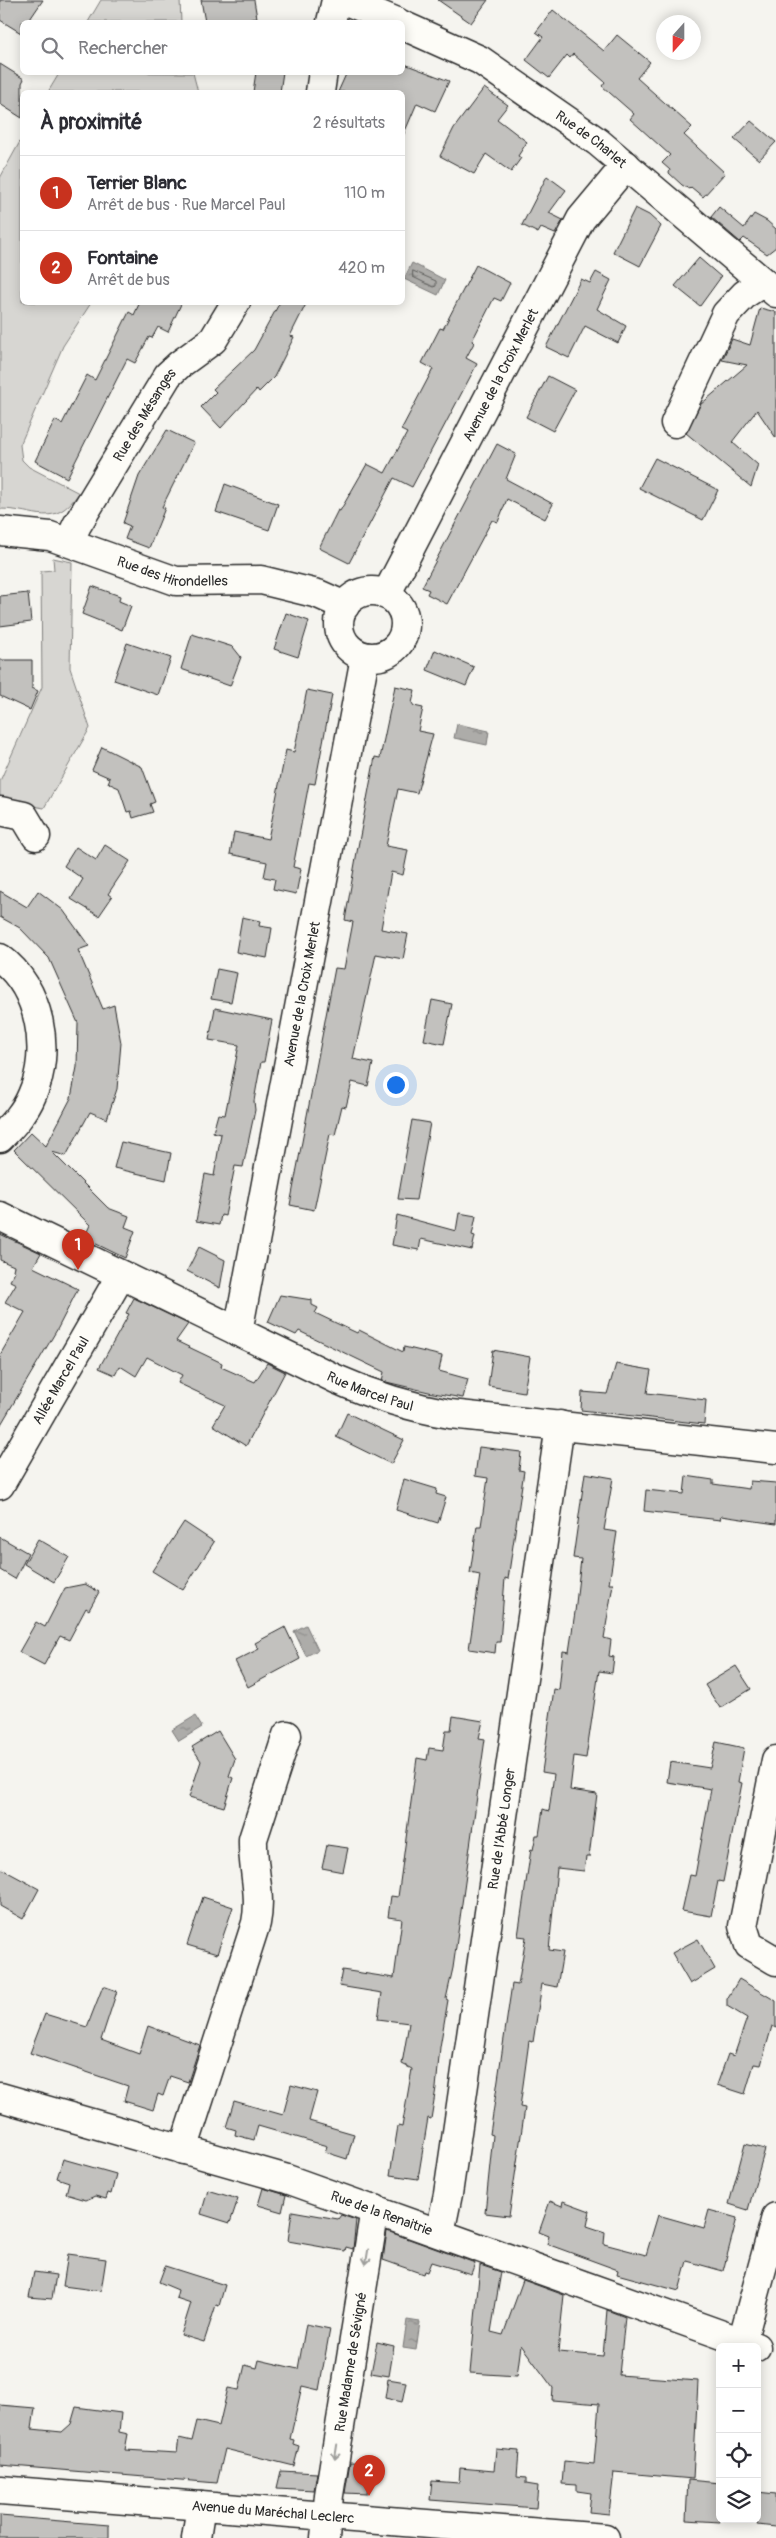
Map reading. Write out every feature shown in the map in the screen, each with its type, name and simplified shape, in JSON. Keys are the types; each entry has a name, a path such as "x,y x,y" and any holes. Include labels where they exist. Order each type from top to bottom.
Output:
{"street":[{"path":"331,20 336,0"},
{"path":"344,0 391,20"},
{"name":"Rue de Charlet","path":"405,26 494,69 598,142 769,288 739,300 726,314 675,423"},
{"path":"320,90 323,75"},
{"name":"Avenue de la Croix Merlet","path":"386,595 581,219 626,164"},
{"name":"Rue des Mésanges","path":"69,542 77,524 168,376 180,364 213,340 234,305"},
{"name":"Rue des Hirondelles","path":"0,531 50,536 176,581 261,580 318,594 345,606"},
{"path":"375,592 386,595 395,601 404,616 405,627 402,638 387,654 365,656 349,647 342,637 340,624 345,606 353,598 364,593 375,592"},
{"name":"Avenue de la Croix Merlet","path":"238,1332 365,656"},
{"path":"0,812 24,816 36,836"},
{"path":"0,958 19,978 38,1015 41,1060 32,1095 24,1111 0,1138"},
{"name":"Rue Marcel Paul","path":"1,1214 238,1332 378,1397 413,1407 450,1414 776,1449"},
{"name":"Allée Marcel Paul","path":"0,1485 121,1275"},
{"name":"Rue de l’Abbé Longer","path":"440,2233 448,2194 560,1425"},
{"path":"183,2150 256,1923 259,1891 252,1856 253,1839 286,1735"},
{"path":"776,1760 743,1926 749,1945 776,1961"},
{"name":"Rue de la Renaitrie","path":"0,2096 287,2179 746,2343"},
{"name":"Rue Madame de Sévigné","path":"326,2527 375,2209"},
{"path":"752,2343 776,2217"},
{"name":"Rue de la Renaitrie","path":"761,2348 776,2354"},
{"name":"Avenue du Maréchal Leclerc","path":"0,2490 201,2506 326,2527 588,2537"},
{"path":"196,2538 201,2506"}],"shaded area":[{"path":"101,0 180,0 181,20 89,20"},
{"path":"58,75 194,75 197,90 49,90"},
{"path":"20,142 20,305 90,305 63,346 20,445 22,460 29,467 79,493 61,511 52,514 44,515 0,509 0,178"},
{"path":"53,558 72,562 70,668 90,728 44,808 0,800 0,781 42,687 41,571 54,570"}],"water":[{"path":"412,263 445,280 438,295 405,279"},
{"path":"457,724 489,731 487,745 454,738"},
{"path":"306,1625 318,1650 306,1656 294,1631"},
{"path":"195,1716 202,1727 179,1741 172,1730"},
{"path":"407,2320 420,2322 416,2350 403,2348"}],"building":[{"path":"0,0 43,0 29,20 20,20 20,32 0,20"},
{"path":"201,0 254,0 257,18 247,20 205,20"},
{"path":"438,0 488,0 471,23"},
{"path":"553,10 604,51 617,35 650,62 637,78 692,127 684,135 725,173 703,197 691,187 689,189 682,185 669,173 670,170 662,163 670,155 630,119 634,114 602,86 605,82 573,54 570,58 567,55 549,78 526,60 543,37 536,32"},
{"path":"0,64 24,79 22,90 20,90 20,117 0,104"},
{"path":"405,64 449,81 435,111 417,103 405,131 405,90 339,90 346,75 405,75"},
{"path":"256,75 283,75 280,90 253,90"},
{"path":"484,88 508,105 497,119 527,142 518,156 521,158 511,172 486,154 474,174 440,156 454,128"},
{"path":"751,121 776,142 759,160 734,139"},
{"path":"547,176 566,190 549,213 563,220 555,234 541,228 538,233 522,225"},
{"path":"719,207 744,228 754,214 767,221 776,229 776,247 767,254 744,238 740,242 711,217"},
{"path":"635,208 649,215 661,226 640,266 613,252"},
{"path":"699,258 721,277 700,306 675,286"},
{"path":"476,265 510,283 501,301 494,298 472,341 474,343 466,358 477,364 412,487 394,478 349,563 319,548 338,510 340,511 367,464 385,473 407,433 401,430 433,369 422,363 440,328 443,329"},
{"path":"596,272 611,280 597,309 626,326 618,343 585,326 569,358 546,347 581,279 590,283"},
{"path":"139,305 181,305 168,332 158,327 152,338 149,337 135,363 127,359 67,478 35,461 55,420 62,424 87,375 95,380 129,312 134,315"},
{"path":"278,305 306,305 290,336 294,337 274,377 259,392 257,389 221,428 201,407 216,392 213,389 254,350"},
{"path":"760,308 776,312 776,438 757,410 732,442 758,465 751,487 686,433 700,405 747,365 722,360 732,339 750,345"},
{"path":"548,376 575,390 553,431 526,417"},
{"path":"167,430 194,443 162,507 165,508 149,548 125,539 130,526 123,523 139,476"},
{"path":"497,444 516,454 506,479 553,504 545,519 507,499 498,522 492,520 447,604 427,594 429,590 422,587"},
{"path":"655,458 718,490 703,520 639,488"},
{"path":"225,484 278,504 269,530 216,512"},
{"path":"92,586 120,596 119,601 131,606 122,630 82,614"},
{"path":"28,593 31,622 0,626 0,596"},
{"path":"286,613 309,621 298,657 274,649"},
{"path":"192,634 233,647 241,657 230,686 181,669"},
{"path":"127,643 171,658 158,695 114,680"},
{"path":"435,650 474,667 466,686 427,670"},
{"path":"0,660 32,660 32,688 38,691 30,710 0,696"},
{"path":"395,686 415,690 412,703 414,706 423,708 418,731 433,734 417,793 398,789 386,846 408,850 403,875 391,872 381,929 408,934 403,959 376,954 353,1059 373,1063 368,1086 352,1082 346,1107 342,1106 335,1135 330,1134 314,1210 290,1205 335,968 344,969 353,922 345,920 357,852 375,757 380,758"},
{"path":"307,690 332,695 315,784 309,783 293,867 301,869 296,894 273,889 275,879 264,877 267,862 230,854 234,832 268,839 286,750 294,752"},
{"path":"102,747 142,767 155,802 150,804 153,812 133,818 131,811 127,812 119,788 108,783 110,778 92,770"},
{"path":"105,845 130,861 108,894 112,897 99,916 71,899 83,879 64,866 76,847 96,860"},
{"path":"0,891 27,907 38,891 63,910 89,946 78,950 103,1009 114,1005 121,1043 117,1089 107,1119 90,1112 66,1156 52,1152 108,1208 129,1216 125,1227 135,1231 125,1258 84,1238 90,1225 14,1150 31,1132 46,1146 71,1098 77,1067 78,1023 49,958 20,928 0,917"},
{"path":"242,917 260,921 259,926 272,928 267,958 236,952"},
{"path":"217,969 237,973 231,1002 211,999"},
{"path":"432,1000 452,1004 444,1044 424,1040"},
{"path":"215,1008 272,1020 264,1062 261,1062 254,1101 255,1110 243,1167 235,1166 225,1216 221,1215 219,1225 196,1221 205,1174 214,1176 221,1134 213,1132 218,1114 225,1115 239,1045 209,1040"},
{"path":"412,1120 430,1123 416,1200 398,1199"},
{"path":"121,1142 171,1153 166,1180 114,1168"},
{"path":"459,1213 476,1216 472,1235 475,1236 472,1250 421,1239 419,1250 392,1245 397,1215 456,1231"},
{"path":"0,1234 41,1253 33,1267 78,1289 58,1328 0,1426 0,1355 25,1312 5,1302 16,1284 10,1281 15,1271 13,1270 14,1266 0,1260"},
{"path":"199,1247 225,1260 220,1288 187,1271"},
{"path":"280,1295 312,1300 312,1305 318,1308 315,1313 357,1333 359,1330 403,1352 404,1347 442,1356 439,1371 468,1379 463,1398 382,1381 384,1372 299,1331 296,1335 268,1322"},
{"path":"134,1298 188,1324 176,1341 222,1363 221,1367 255,1382 267,1363 285,1372 246,1446 213,1425 225,1405 178,1383 182,1375 147,1357 136,1376 120,1366 115,1375 99,1368 129,1314 126,1313"},
{"path":"493,1350 530,1357 524,1392 488,1386"},
{"path":"616,1364 651,1370 647,1393 706,1400 704,1424 581,1410 582,1392 607,1394"},
{"path":"347,1413 404,1440 391,1464 336,1437"},
{"path":"479,1447 521,1452 519,1470 524,1471 508,1579 505,1578 500,1642 496,1642 495,1653 469,1649 480,1575 470,1573 477,1526 481,1526 488,1478 475,1476"},
{"path":"585,1473 613,1478 604,1530 617,1532 609,1584 613,1584 604,1638 611,1640 609,1656 614,1657 612,1673 599,1671 586,1758 574,1756 570,1790 597,1794 589,1857 586,1857 584,1871 557,1868 549,1950 563,1952 557,1987 542,1984 533,2042 529,2041 520,2107 525,2108 509,2216 485,2213 493,2135 490,2134 512,1984 518,1985 526,1937 518,1936 531,1849 533,1850 536,1835 539,1835 543,1809 549,1811 554,1774 542,1772 554,1689 559,1690 563,1651 569,1652 575,1612 581,1559 573,1558"},
{"path":"686,1476 713,1480 713,1484 749,1489 750,1481 776,1483 776,1524 721,1516 720,1520 644,1511 646,1490 684,1494"},
{"path":"404,1479 437,1489 436,1494 446,1497 438,1523 396,1510"},
{"path":"184,1522 214,1542 183,1590 152,1571"},
{"path":"0,1537 28,1553 15,1579 0,1570"},
{"path":"38,1539 69,1557 54,1582 24,1564"},
{"path":"85,1584 99,1592 89,1610 86,1608 69,1640 60,1636 44,1665 19,1652 36,1622 45,1627 65,1588"},
{"path":"285,1627 300,1659 248,1687 235,1661 259,1649 255,1643"},
{"path":"736,1666 751,1689 720,1708 705,1685"},
{"path":"453,1716 483,1721 479,1738 485,1739 453,1968 446,1999 448,2000 440,2047 436,2088 431,2119 428,2118 418,2179 390,2175 398,2126 402,2127 412,2069 402,2064 409,2023 378,2019 382,1993 339,1986 342,1970 394,1978 402,1919 388,1917 391,1896 398,1897 417,1758 427,1760 429,1748 443,1750 446,1730 451,1730"},
{"path":"218,1731 235,1759 229,1776 233,1778 224,1807 189,1797 201,1761 192,1747"},
{"path":"716,1742 744,1748 738,1782 742,1783 723,1882 718,1881 711,1916 682,1911 690,1875 695,1876 711,1789 667,1782 670,1762 710,1768"},
{"path":"327,1845 348,1848 343,1872 322,1868"},
{"path":"0,1868 39,1889 23,1919 0,1906"},
{"path":"203,1897 233,1907 217,1954 187,1945"},
{"path":"698,1939 715,1969 690,1984 672,1953"},
{"path":"739,1979 776,2001 776,2028 772,2026 761,2065 754,2064 745,2094 717,2085 728,2054 734,2056 747,2018 727,2006 727,1999"},
{"path":"103,1986 117,1991 101,2040 139,2054 148,2026 200,2045 188,2082 170,2076 163,2096 158,2094 153,2110 124,2101 128,2086 30,2053 45,2014 87,2027"},
{"path":"291,2085 317,2092 309,2121 354,2134 347,2159 325,2152 327,2146 258,2126 254,2140 235,2135 236,2130 226,2127 234,2101 283,2115"},
{"path":"745,2144 765,2149 748,2210 729,2204"},
{"path":"63,2159 116,2174 111,2194 108,2193 106,2199 95,2196 86,2200 66,2194 69,2182 57,2178"},
{"path":"263,2188 286,2195 282,2212 258,2205"},
{"path":"208,2190 238,2199 230,2223 201,2214"},
{"path":"550,2201 562,2206 563,2201 590,2211 587,2226 605,2232 604,2244 646,2255 658,2215 704,2228 709,2210 737,2218 723,2271 687,2261 679,2291 617,2274 618,2270 547,2244 549,2236 539,2232"},
{"path":"292,2211 338,2219 341,2215 356,2220 353,2249 346,2247 345,2251 288,2241"},
{"path":"387,2231 475,2263 471,2274 431,2262 427,2272 424,2271 423,2274 383,2260"},
{"path":"68,2254 106,2259 101,2291 63,2286"},
{"path":"480,2265 501,2272 491,2332 503,2335 523,2280 564,2295 558,2352 603,2356 607,2310 625,2317 619,2375 698,2381 693,2479 614,2472 609,2514 589,2512 591,2493 577,2491 577,2485 562,2484 564,2461 594,2464 599,2404 552,2400 553,2388 521,2345 517,2376 470,2373"},
{"path":"165,2266 225,2285 219,2306 216,2305 204,2342 181,2335 191,2303 176,2298 178,2290 159,2282"},
{"path":"34,2272 56,2275 52,2299 29,2297"},
{"path":"306,2324 330,2329 319,2390 302,2386 290,2439 294,2440 293,2444 299,2446 294,2466 225,2449 217,2483 0,2465 0,2405 35,2408 32,2429 62,2432 71,2424 76,2407 121,2413 119,2432 128,2434 125,2450 177,2453 179,2438 192,2441 197,2421 219,2426 228,2388 239,2390 245,2365 257,2368 259,2360 298,2369"},
{"path":"377,2342 394,2346 389,2376 371,2373"},
{"path":"388,2379 406,2382 402,2402 385,2398"},
{"path":"496,2449 519,2451 517,2477 526,2478 526,2484 538,2486 536,2508 430,2500 432,2481 459,2483 460,2468 494,2471"},
{"path":"350,2462 373,2463 367,2494 345,2493"},
{"path":"281,2471 317,2473 314,2490 277,2488"},
{"path":"688,2480 716,2483 716,2522 686,2520"},
{"path":"761,2492 776,2494 776,2527 757,2525 757,2523 761,2523"},
{"path":"0,2516 109,2525 109,2538 0,2538"}],"place":[{"name":"Terrier Blanc","path":"78,1270"},
{"name":"Fontaine","path":"369,2496"}]}
